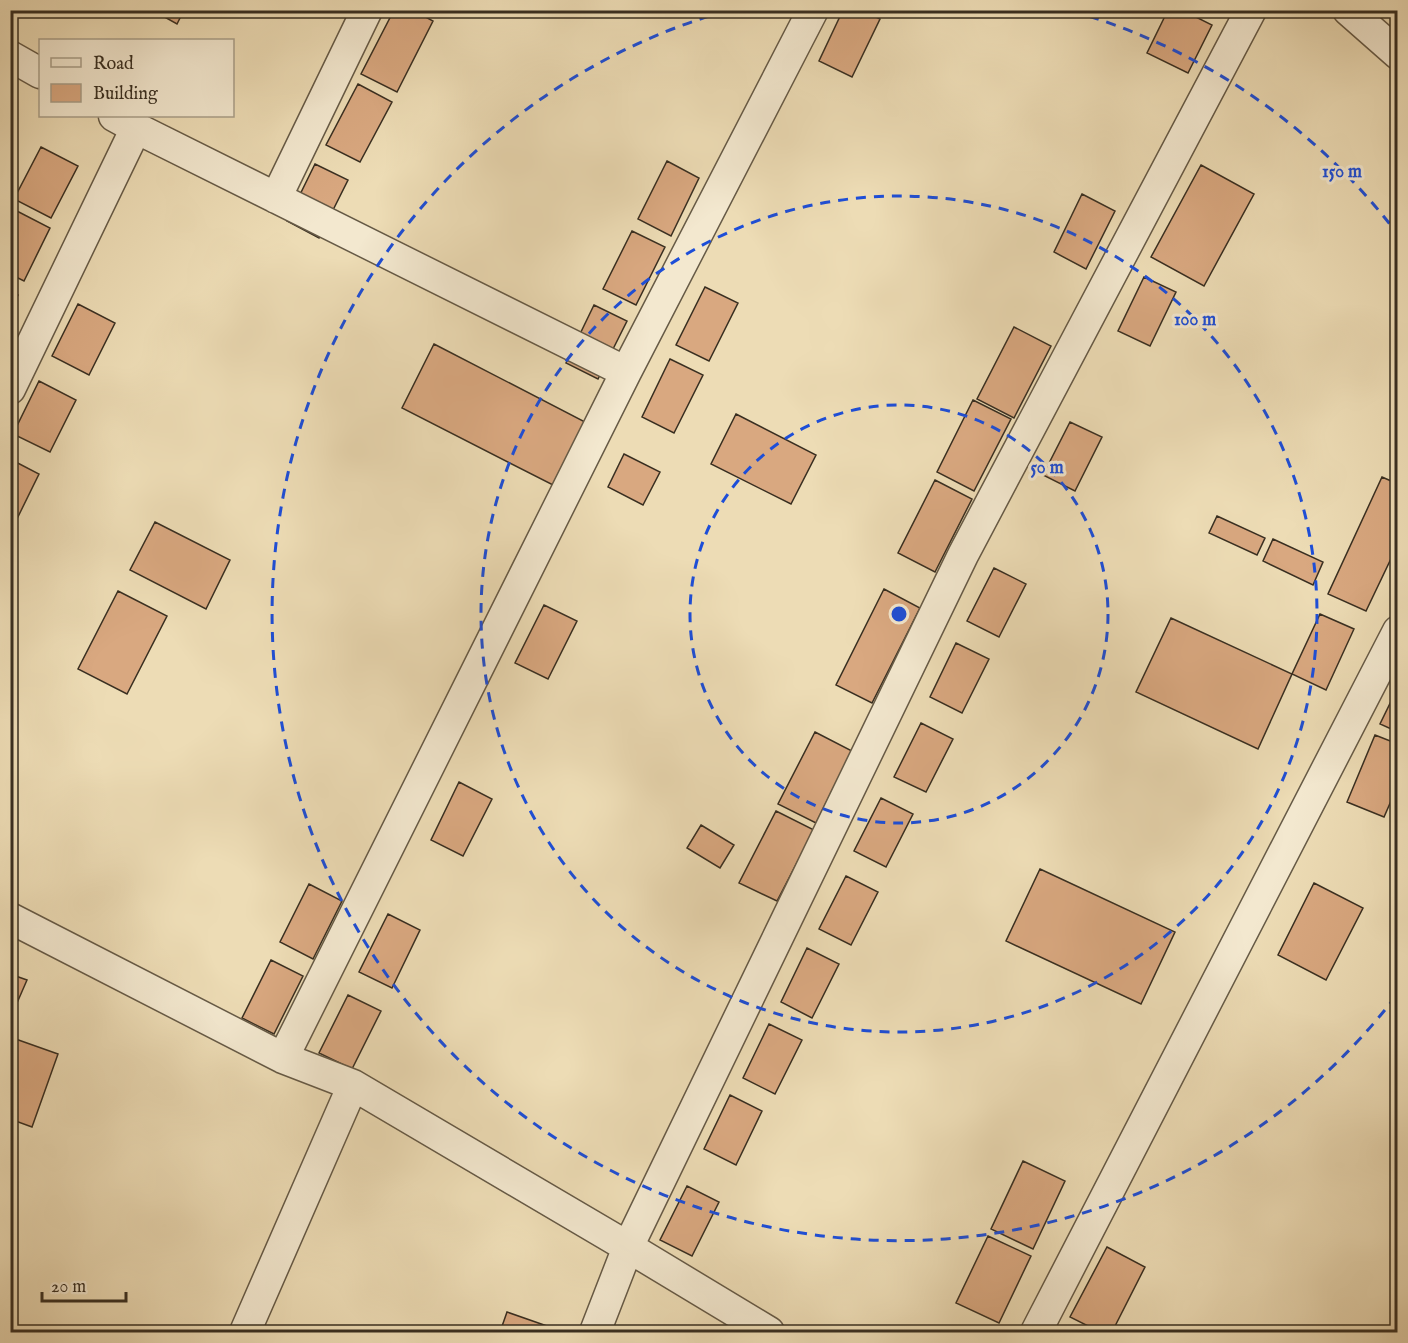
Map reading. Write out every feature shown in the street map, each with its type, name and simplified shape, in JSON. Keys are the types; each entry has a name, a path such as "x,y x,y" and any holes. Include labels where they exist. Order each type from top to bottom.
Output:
{"street":[{"path":"276,198 367,10"},
{"path":"283,1058 626,372 813,10"},
{"path":"595,1332 628,1247 963,555 1251,10"},
{"path":"1348,10 1398,54"},
{"path":"10,56 39,72"},
{"path":"10,389 125,122 626,372"},
{"path":"1035,1332 1398,631"},
{"path":"10,918 283,1058 353,1085 769,1332"},
{"path":"245,1332 353,1085"}],"building":[{"path":"152,10 184,10 177,24"},
{"path":"394,10 413,10 433,21 397,92 361,74"},
{"path":"843,10 863,10 880,19 852,77 819,61"},
{"path":"1065,10 1080,10 1077,16"},
{"path":"1168,10 1182,10 1212,25 1188,73 1147,53"},
{"path":"358,84 392,102 360,162 326,145"},
{"path":"41,147 78,166 51,218 14,199"},
{"path":"667,161 699,178 671,236 638,219"},
{"path":"315,164 348,180 319,238 287,221"},
{"path":"1201,165 1254,194 1204,286 1151,257"},
{"path":"1082,194 1115,211 1086,269 1054,252"},
{"path":"13,209 50,228 24,281 10,274 10,215"},
{"path":"632,231 665,247 636,305 603,289"},
{"path":"1144,277 1176,292 1150,346 1118,331"},
{"path":"705,287 738,303 709,361 676,345"},
{"path":"10,291 18,295 10,309"},
{"path":"78,304 115,323 89,375 52,356"},
{"path":"594,305 627,321 598,379 566,363"},
{"path":"1014,327 1051,346 1014,418 977,399"},
{"path":"434,344 587,423 555,486 402,408"},
{"path":"670,359 703,375 674,433 642,417"},
{"path":"39,381 76,400 50,452 13,434"},
{"path":"973,400 1011,419 974,491 937,472"},
{"path":"736,414 816,455 791,504 711,464"},
{"path":"1070,422 1102,437 1075,491 1043,475"},
{"path":"624,454 660,472 643,505 608,487"},
{"path":"10,459 39,474 13,527 10,525"},
{"path":"1382,477 1398,484 1398,544 1366,611 1328,594"},
{"path":"935,480 972,499 935,572 898,553"},
{"path":"1217,516 1265,538 1257,555 1209,533"},
{"path":"155,522 230,560 206,609 130,570"},
{"path":"1273,539 1323,562 1313,585 1263,561"},
{"path":"994,568 1026,584 999,637 967,621"},
{"path":"884,589 920,608 872,703 836,685"},
{"path":"118,591 167,616 127,694 78,669"},
{"path":"544,605 577,621 548,679 515,663"},
{"path":"1320,614 1354,629 1326,690 1292,674"},
{"path":"1171,618 1292,674 1258,749 1136,692"},
{"path":"956,643 989,659 962,713 930,697"},
{"path":"1398,687 1398,732 1380,724"},
{"path":"921,723 953,739 926,792 894,777"},
{"path":"815,732 852,751 816,823 778,804"},
{"path":"1375,735 1398,744 1398,785 1384,817 1347,802"},
{"path":"459,782 492,799 463,856 431,840"},
{"path":"881,798 913,814 886,867 854,851"},
{"path":"776,811 814,830 777,901 739,883"},
{"path":"701,825 734,845 720,868 687,848"},
{"path":"1040,869 1175,932 1141,1004 1006,941"},
{"path":"846,876 878,892 851,945 819,929"},
{"path":"1314,883 1363,908 1326,980 1278,955"},
{"path":"309,884 342,901 313,959 280,942"},
{"path":"388,914 420,930 392,988 359,972"},
{"path":"807,948 839,964 812,1018 781,1002"},
{"path":"271,960 303,976 274,1034 242,1018"},
{"path":"10,974 27,980 10,1019"},
{"path":"348,995 381,1011 352,1069 319,1053"},
{"path":"769,1024 802,1040 775,1094 743,1078"},
{"path":"10,1037 58,1054 32,1127 10,1119"},
{"path":"730,1095 762,1111 736,1165 704,1149"},
{"path":"1023,1161 1065,1181 1033,1249 991,1229"},
{"path":"687,1186 719,1202 692,1256 660,1240"},
{"path":"988,1236 1031,1256 999,1323 956,1303"},
{"path":"1107,1247 1145,1267 1112,1332 1100,1332 1070,1317"},
{"path":"507,1312 547,1326 545,1332 500,1332"}]}
